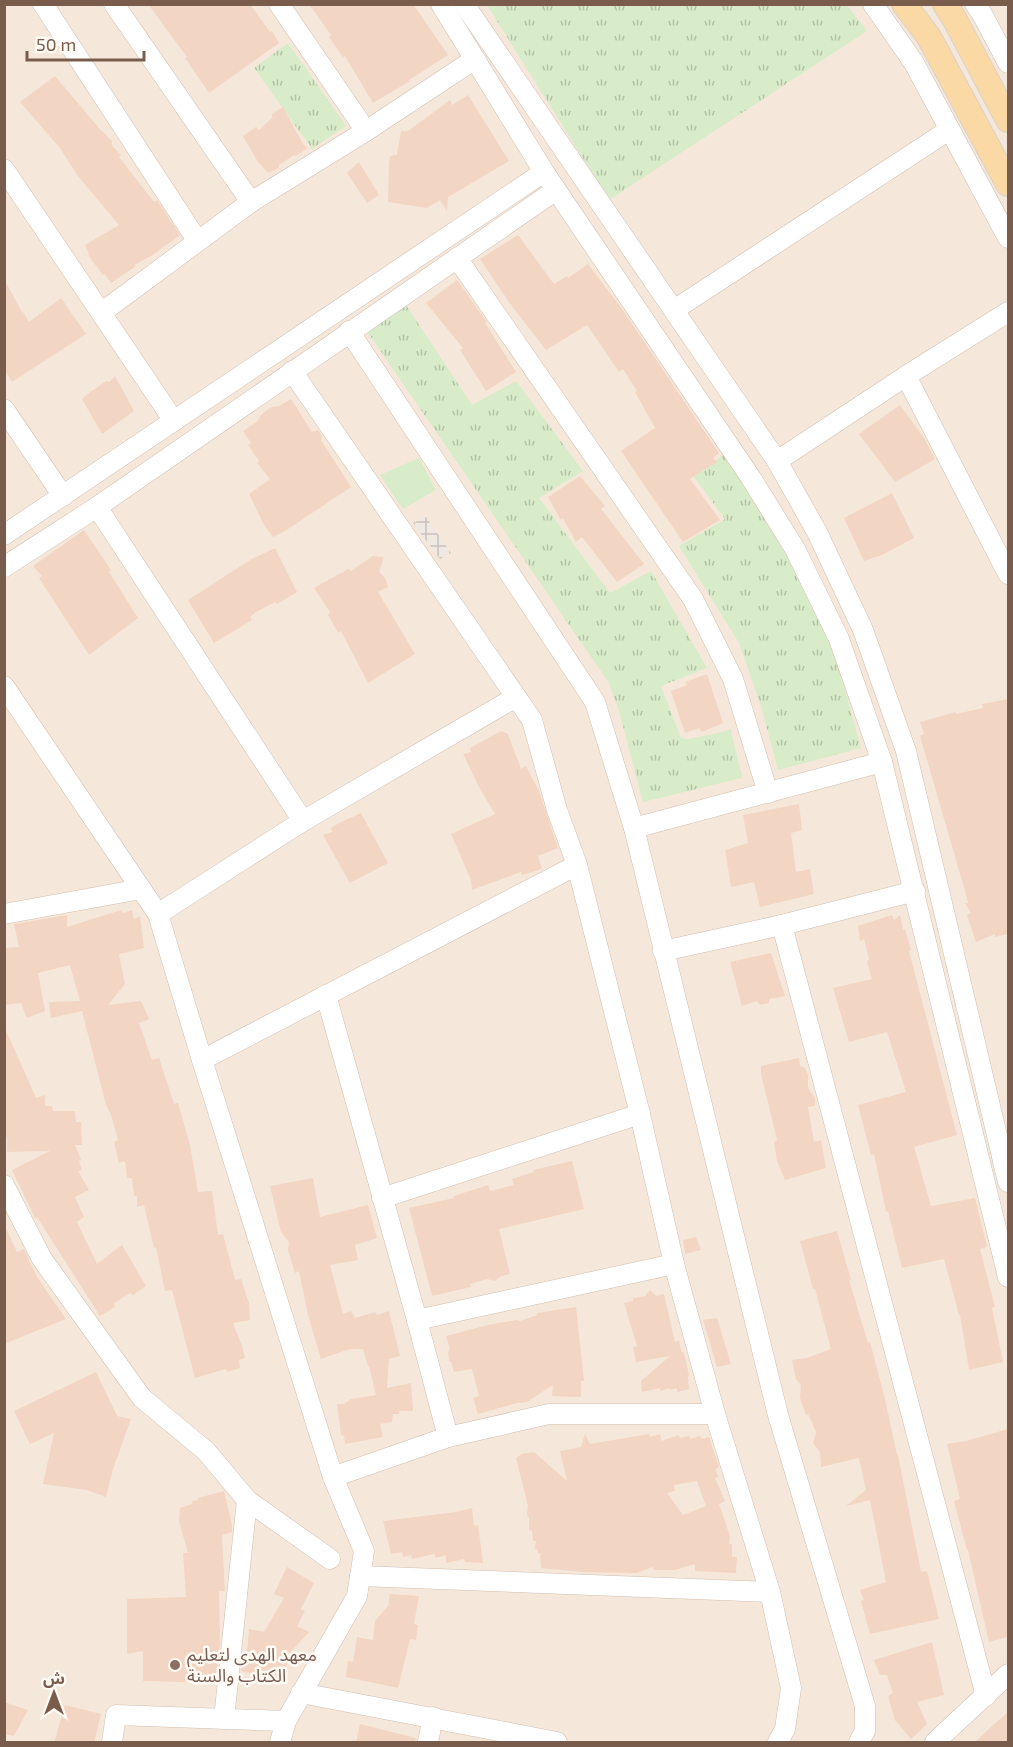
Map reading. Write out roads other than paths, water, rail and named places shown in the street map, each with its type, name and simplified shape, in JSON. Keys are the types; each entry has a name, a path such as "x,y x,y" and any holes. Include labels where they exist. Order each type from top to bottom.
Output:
{"main road":[{"path":"904,4 929,37 1008,184"},
{"path":"945,4 1008,120"}],"street":[{"path":"43,4 197,240"},
{"path":"114,4 251,202"},
{"path":"279,4 366,131"},
{"path":"441,4 544,172 751,478 795,549 839,639 882,762 1008,1277"},
{"path":"464,4 777,462 817,532 863,630 906,751 1008,1182"},
{"path":"873,4 914,63 1008,238"},
{"path":"975,4 1008,63"},
{"path":"101,313 251,202 366,131 475,59"},
{"path":"674,310 949,130"},
{"path":"4,168 174,421"},
{"path":"4,535 544,172"},
{"path":"4,567 97,507 292,370 556,190"},
{"path":"458,258 693,599 733,679 768,793"},
{"path":"777,462 906,376 1008,312"},
{"path":"349,331 595,702 634,828 778,1415 865,1706 865,1731 859,1743"},
{"path":"292,370 532,720 557,810 577,865 640,1114 674,1264 715,1414 770,1592 791,1688 785,1729 778,1743"},
{"path":"906,376 1008,574"},
{"path":"4,409 63,496"},
{"path":"97,507 303,821"},
{"path":"4,686 158,914 333,1478 364,1551 357,1596 286,1721 280,1743"},
{"path":"158,914 303,821 516,697"},
{"path":"634,828 882,762"},
{"path":"202,1060 577,865"},
{"path":"4,914 141,889"},
{"path":"663,951 782,925 915,891"},
{"path":"782,925 986,1696"},
{"path":"326,995 448,1437"},
{"path":"382,1198 640,1114"},
{"path":"4,1185 42,1259 142,1398 206,1451 248,1500 330,1559"},
{"path":"417,1320 674,1264"},
{"path":"333,1478 448,1437 549,1414 715,1414"},
{"path":"224,1719 248,1500"},
{"path":"360,1576 770,1592"},
{"path":"935,1743 1008,1674"},
{"path":"301,1693 557,1743"},
{"path":"112,1743 116,1715 286,1721"},
{"path":"428,1743 433,1718"}],"place":[{"name":"معهد الهدى لتعليم الكتاب والسنة","path":"175,1665"}]}
